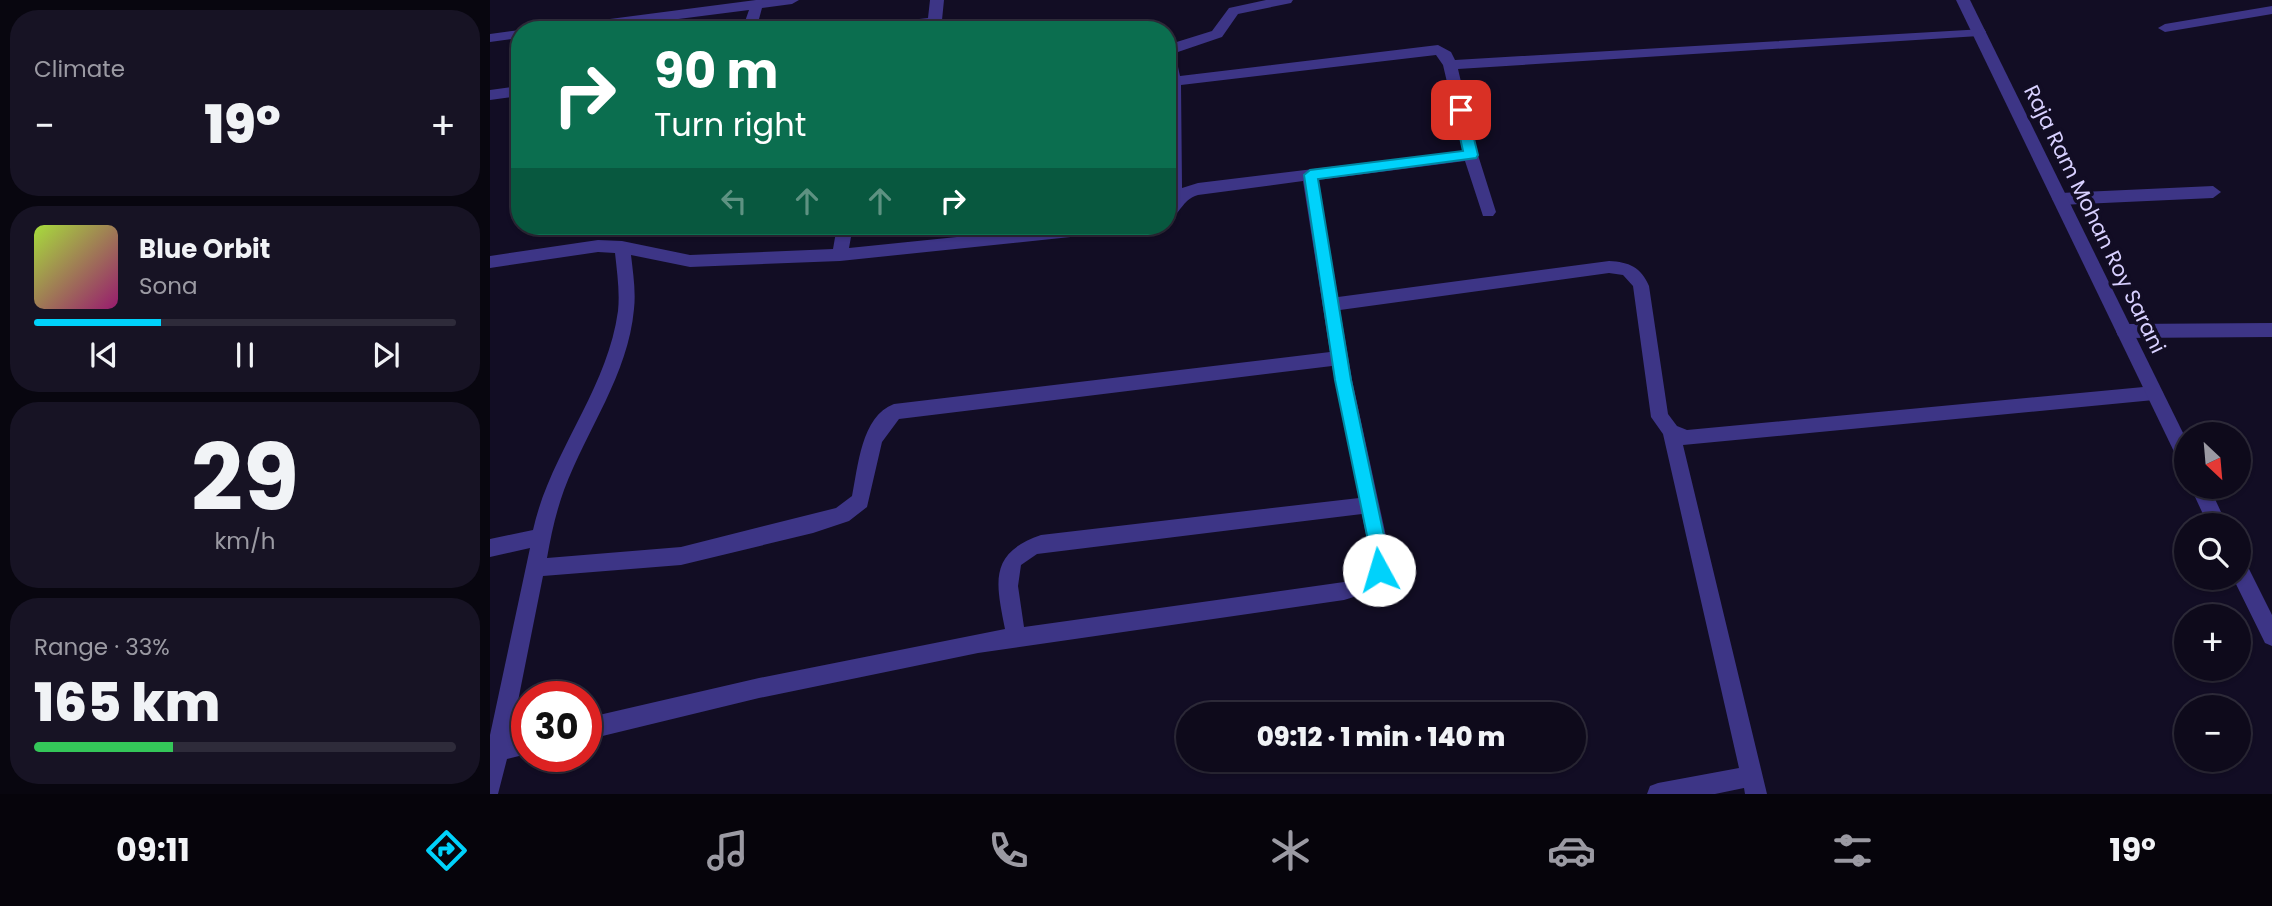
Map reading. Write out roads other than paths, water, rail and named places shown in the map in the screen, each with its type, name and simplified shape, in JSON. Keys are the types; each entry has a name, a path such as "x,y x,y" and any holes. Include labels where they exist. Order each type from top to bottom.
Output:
{"street":[{"path":"628,21 792,0"},
{"path":"935,21 937,0"},
{"path":"1176,47 1217,34 1234,11 1286,0"},
{"name":"Raja Ram Mohan Roy Sarani","path":"1964,0 2174,434"},
{"path":"752,21 757,5"},
{"path":"2165,28 2272,10"},
{"path":"1450,65 1979,32"},
{"path":"490,38 511,35"},
{"path":"1176,79 1200,79 1438,50 1446,55 1450,65 1471,155 1488,212"},
{"path":"490,95 511,92"},
{"path":"1176,202 1182,194 1198,189 1471,155"},
{"path":"602,725 759,688 1016,638 1344,591 1368,583 1379,570 1379,550 1339,358 1310,175"},
{"path":"2060,199 2213,192"},
{"path":"840,255 843,235"},
{"path":"490,262 598,246 622,247 690,261 840,255 1032,235"},
{"path":"490,787 534,568 554,485 607,380 618,345 625,312 622,247"},
{"path":"1331,305 1609,267 1627,268 1637,275 1641,286 1660,417 1671,431 1754,785 1658,794"},
{"path":"2124,331 2272,330"},
{"path":"534,568 681,556 813,524 842,514 860,500 871,444 880,425 894,412 1339,358"},
{"path":"1671,431 1686,438 2154,393"},
{"path":"1016,638 1008,575 1015,558 1028,549 1045,543 1369,505"},
{"path":"490,548 541,537"},
{"path":"2250,590 2272,636"},
{"path":"498,750 511,747"}]}
